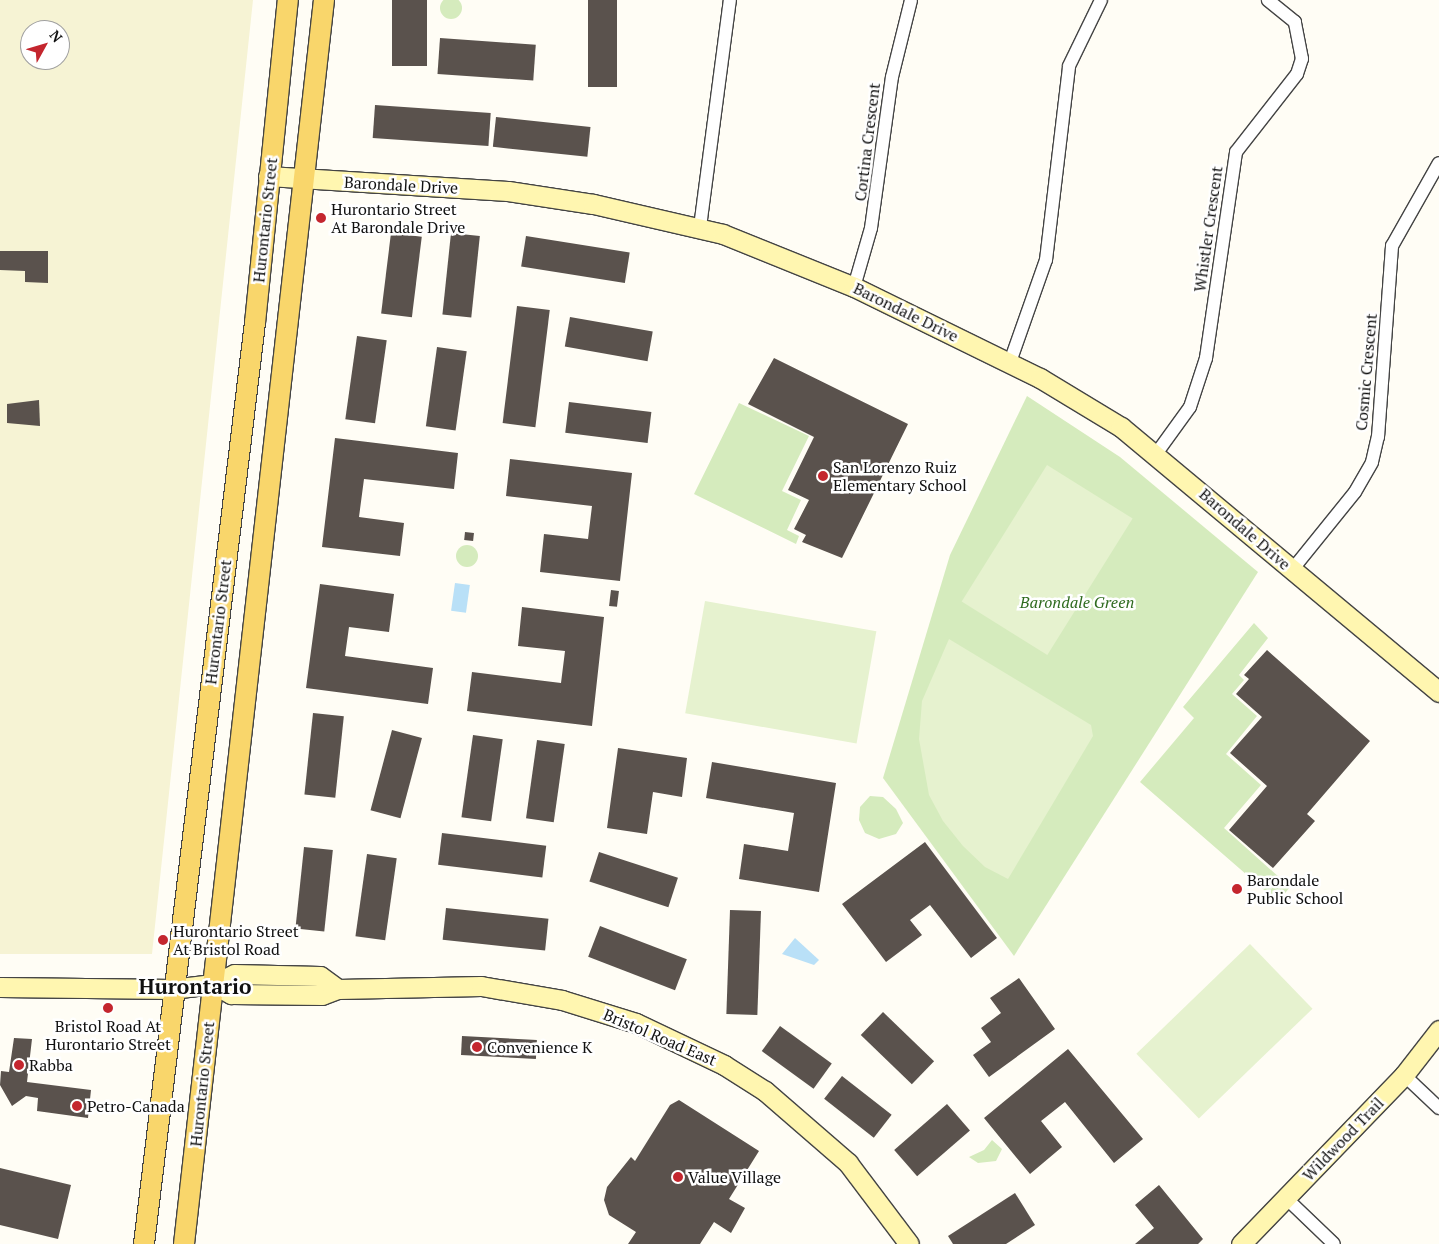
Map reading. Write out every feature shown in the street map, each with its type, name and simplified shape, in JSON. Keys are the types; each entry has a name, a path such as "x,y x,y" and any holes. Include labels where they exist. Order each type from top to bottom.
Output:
{"main road":[{"name":"Hurontario Street","path":"144,1244 172,989 255,323 268,176 288,0"},
{"name":"Hurontario Street","path":"184,1244 324,0"}],"street":[{"path":"700,227 730,0"},
{"name":"Cortina Crescent","path":"854,287 872,228 892,77 911,0"},
{"path":"1010,362 1046,260 1069,66 1101,0"},
{"name":"Whistler Crescent","path":"1156,454 1190,407 1206,358 1236,152 1297,74 1302,59 1295,22 1268,0"},
{"name":"Cosmic Crescent","path":"1292,570 1355,492 1372,462 1378,436 1392,246 1439,163"},
{"name":"Barondale Drive","path":"268,176 554,197 700,227 854,287 1010,362 1088,406 1156,454 1292,570 1437,688"},
{"name":"Bristol Road East","path":"0,987 172,989 213,984 234,974 320,976 338,989 428,985 519,990 593,1009 679,1042 765,1091 822,1138 875,1194 909,1244"},
{"name":"Wildwood Trail","path":"1241,1244 1404,1075 1439,1030"},
{"path":"1404,1075 1439,1108"},
{"path":"1286,1198 1334,1244"}],"shaded area":[{"path":"0,0 253,0 152,954 0,954"}],"green space":[{"path":"451,-3 461,4 462,8 455,18 451,19 441,12 440,8 447,-2"},
{"name":"Barondale Green","path":"1027,396 1120,457 1258,572 1014,956 883,778 950,555"},
{"path":"739,403 809,436 782,491 801,500 787,530 799,536 796,544 694,494"},
{"path":"1047,465 1133,519 1047,655 962,602"},
{"path":"467,545 475,548 478,556 475,564 467,567 459,564 456,556 459,548"},
{"path":"705,601 876,631 857,743 685,713"},
{"path":"1254,623 1268,638 1239,675 1244,680 1232,694 1257,716 1226,754 1261,785 1224,828 1290,887 1278,902 1140,782 1194,718 1183,707"},
{"path":"949,639 1091,725 1093,736 1008,879 985,867 963,846 943,821 929,795 919,739 922,701"},
{"path":"870,796 883,797 896,809 903,823 896,834 879,839 865,833 859,820 860,807"},
{"path":"1250,944 1313,1009 1199,1118 1136,1054"},
{"path":"992,1140 1002,1149 996,1161 978,1163 969,1157 984,1150"}],"water":[{"path":"455,583 470,585 466,613 451,611"},
{"path":"795,938 819,960 814,965 782,954"}],"building":[{"path":"392,0 427,0 427,66 392,66"},
{"path":"588,0 617,0 617,87 588,87"},
{"path":"440,38 536,45 533,81 437,74"},
{"path":"375,105 491,113 488,146 373,138"},
{"path":"496,117 590,127 587,157 493,147"},
{"path":"391,233 422,237 412,317 381,313"},
{"path":"451,233 480,236 471,318 442,315"},
{"path":"526,236 630,252 625,283 521,267"},
{"path":"0,251 48,251 48,283 25,282 25,271 0,270"},
{"path":"517,306 550,310 535,427 503,423"},
{"path":"570,317 653,332 648,361 565,347"},
{"path":"357,336 387,340 375,423 345,419"},
{"path":"437,347 467,351 456,430 426,426"},
{"path":"774,358 908,424 842,558 802,542 806,535 794,529 809,500 788,490 814,437 748,404"},
{"path":"39,400 40,426 7,423 7,404"},
{"path":"569,402 651,412 648,443 565,433"},
{"path":"335,438 458,453 454,489 364,479 359,517 404,523 400,556 322,547"},
{"path":"510,459 632,473 620,581 540,572 544,534 588,539 592,506 506,496"},
{"path":"465,532 474,533 473,541 464,540"},
{"path":"320,584 394,594 389,632 349,627 345,656 433,668 428,704 306,688"},
{"path":"611,590 619,591 617,607 609,606"},
{"path":"522,607 604,617 592,726 467,711 472,672 561,683 565,651 518,646"},
{"path":"1267,650 1370,741 1307,814 1315,821 1273,868 1229,830 1267,786 1230,753 1262,717 1236,694 1249,679 1244,675"},
{"path":"313,713 344,716 335,798 304,795"},
{"path":"392,730 422,738 400,818 371,810"},
{"path":"473,735 503,739 491,821 461,817"},
{"path":"537,740 565,744 554,822 526,818"},
{"path":"618,748 687,758 682,797 653,792 647,834 607,828"},
{"path":"712,762 836,783 819,892 739,879 744,844 788,851 794,813 706,798"},
{"path":"442,833 546,846 542,878 438,865"},
{"path":"925,842 997,938 971,958 930,905 910,920 922,935 886,962 842,904"},
{"path":"304,847 333,850 324,932 295,929"},
{"path":"599,852 678,878 668,907 589,881"},
{"path":"367,854 397,858 385,940 355,936"},
{"path":"446,908 548,919 545,951 443,940"},
{"path":"730,910 761,911 757,1015 726,1014"},
{"path":"600,926 687,959 675,990 588,957"},
{"path":"1019,978 1055,1029 989,1077 973,1055 991,1042 981,1028 1001,1013 990,998"},
{"path":"883,1012 934,1061 912,1084 861,1035"},
{"path":"780,1026 832,1064 814,1089 762,1051"},
{"path":"462,1036 537,1040 536,1059 461,1055"},
{"path":"14,1038 32,1039 27,1082 91,1090 88,1118 37,1111 38,1098 26,1096 12,1106 0,1085 1,1071 9,1072"},
{"path":"1068,1049 1143,1139 1114,1163 1065,1102 1041,1121 1062,1147 1030,1174 984,1118"},
{"path":"842,1076 892,1115 874,1138 824,1099"},
{"name":"Value Village","path":"679,1100 759,1151 729,1199 745,1208 731,1233 714,1222 700,1244 628,1244 636,1232 609,1215 604,1200 607,1187 631,1157 635,1161 670,1105"},
{"path":"947,1104 970,1130 917,1176 894,1150"},
{"path":"0,1168 71,1185 58,1239 0,1225"},
{"path":"1159,1185 1203,1239 1198,1244 1135,1244 1154,1228 1135,1205"},
{"path":"1015,1193 1035,1225 1006,1244 953,1244 948,1236"}],"place":[{"name":"Hurontario Street At Barondale Drive","path":"321,218"},
{"name":"San Lorenzo Ruiz Elementary School","path":"823,476"},
{"name":"Barondale Public School","path":"1237,889"},
{"name":"Hurontario Street At Bristol Road","path":"163,940"},
{"name":"Bristol Road At Hurontario Street","path":"108,1008"},
{"name":"Convenience K","path":"477,1047"},
{"name":"Rabba","path":"19,1065"},
{"name":"Petro-Canada","path":"77,1106"},
{"name":"Value Village","path":"678,1177"}],"district":[{"name":"Hurontario","path":"195,986"}]}
